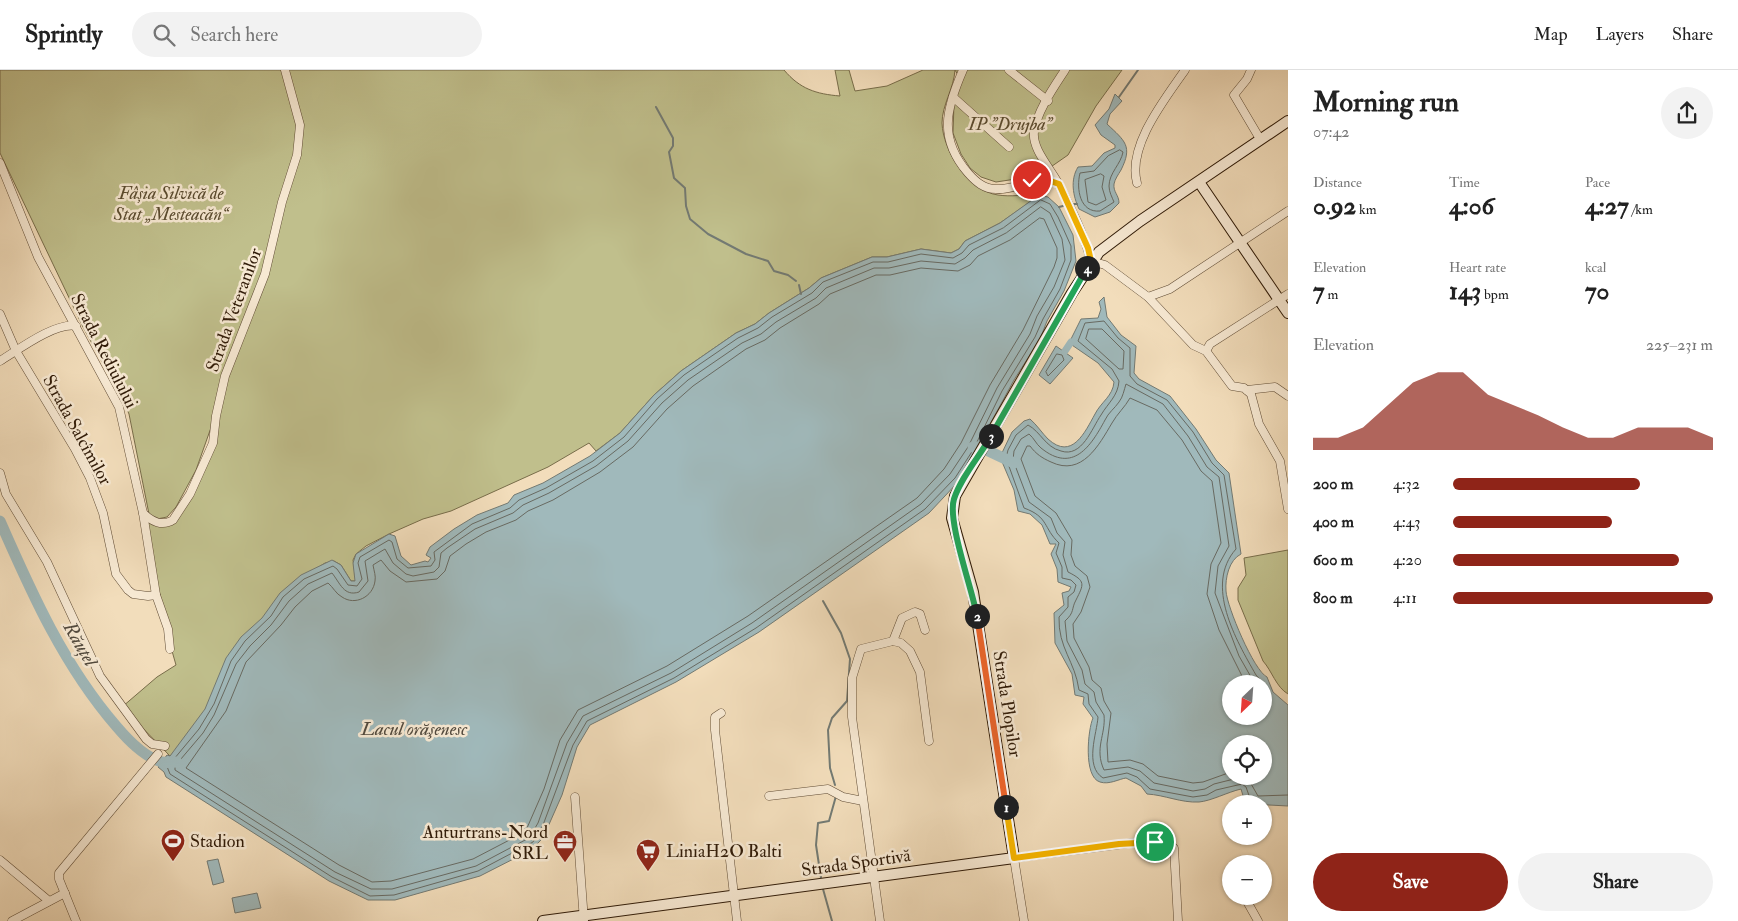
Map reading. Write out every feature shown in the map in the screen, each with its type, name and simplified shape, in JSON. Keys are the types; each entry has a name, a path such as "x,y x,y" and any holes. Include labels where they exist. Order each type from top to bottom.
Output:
{"street":[{"name":"Strada Veteranilor","path":"143,513 149,519 161,524 172,520 190,494 214,443 220,394 234,351 253,308 265,274 298,144 300,125 284,70"},
{"path":"963,70 947,116 949,138 957,158 974,179 983,186 996,189 1009,189 1042,178 1059,184"},
{"path":"1009,70 1048,101"},
{"path":"1065,70 1037,122 1034,134 1040,152 1059,184 1086,243 1091,261 1105,265 1148,297 1193,345 1206,351 1232,386 1247,390 1275,387 1288,396"},
{"path":"1137,183 1135,167 1140,146 1163,102 1185,70"},
{"path":"1251,70 1247,79 1234,95 1260,139"},
{"path":"953,97 1009,148"},
{"name":"Strada Plopilor","path":"1024,921 973,592 951,512 958,491 1091,261 1106,245 1288,121"},
{"name":"Strada Rediulului","path":"0,163 38,257 120,408 143,513 156,595 168,629 170,649"},
{"path":"1199,182 1240,243 1284,297 1288,313"},
{"path":"1148,297 1170,289 1288,211"},
{"path":"1206,351 1215,341 1284,297"},
{"name":"Strada Salcîmilor","path":"0,314 16,351 75,449 90,478 103,513 116,574 128,590 134,594 156,595"},
{"path":"0,361 64,326 76,326"},
{"path":"1247,390 1252,397 1259,424 1280,461 1288,509"},
{"path":"0,473 6,494 47,562 100,676 146,739 152,744 165,746"},
{"path":"893,642 902,618 914,612 920,614 925,630"},
{"path":"880,921 852,717 852,678 861,648 893,642 904,645 912,654 920,672 928,741"},
{"path":"721,713 717,715 715,720 737,921"},
{"path":"76,921 58,877 62,869 158,754"},
{"path":"769,796 828,789 843,797 863,801"},
{"path":"575,797 584,918"},
{"name":"Strada Sportivă","path":"543,921 584,918 1134,842 1155,842 1172,846 1176,854 1175,875 1178,921"},
{"path":"0,860 49,901"},
{"path":"12,921 65,892"},
{"path":"1249,905 1258,921"}],"green space":[{"name":"Fâșia Silvică de Stat „Mesteacăn“","path":"0,70 784,70 802,86 823,94 840,96 835,70 849,70 855,91 887,86 923,70 955,70 942,123 947,145 959,168 967,178 987,192 1008,196 1037,193 1037,197 1000,223 965,241 959,249 951,253 921,249 887,257 872,257 821,278 755,324 736,333 681,371 654,395 620,433 596,451 589,443 548,467 451,511 423,519 366,546 356,554 353,560 356,581 351,581 341,565 334,561 325,563 302,578 291,593 283,596 270,615 253,630 229,659 209,710 200,721 199,727 170,756 122,707 157,677 176,665 156,595 143,513 156,522 168,523 182,505 201,475 211,454 219,405 196,470 176,507 167,517 157,519 149,514 129,414 124,402 83,327 0,153"},
{"name":"IP \"Drujba\"","path":"955,70 1122,70 1096,106 1068,155 1045,171 996,182 981,177 970,168 961,154 953,133 954,103 950,99 958,75"},
{"path":"1288,550 1288,694 1280,687 1263,661 1238,600 1238,588 1246,575 1244,558"}],"water":[{"path":"1115,94 1122,101 1110,114 1107,124 1123,140 1127,149 1125,162 1114,184 1119,203 1110,212 1095,217 1079,209 1075,199 1073,183 1078,167 1092,166 1104,153 1115,148 1115,145 1101,135 1095,125 1109,109"},
{"name":"Lacul orăşenesc","path":"1039,195 1048,197 1059,207 1073,235 1076,261 1064,291 1047,321 1040,339 1014,380 959,481 929,513 759,632 676,682 590,725 577,747 562,795 543,838 531,850 480,876 395,900 368,900 329,881 166,777 164,772 158,767 167,755 170,756 205,709 226,658 241,637 262,618 280,593 301,575 332,560 341,565 351,581 355,581 353,563 356,554 389,534 395,536 401,556 411,565 425,561 428,562 431,558 426,555 430,547 454,529 477,515 508,503 514,495 543,483 590,456 620,433 654,395 681,371 736,333 755,324 821,278 872,257 887,257 921,249 951,253 959,249 965,241 1000,223"},
{"path":"1104,297 1107,317 1121,335 1136,346 1134,373 1139,379 1170,396 1196,429 1216,460 1229,473 1241,554 1233,560 1226,581 1226,591 1242,638 1255,663 1265,675 1222,675 1222,725 1272,725 1272,690 1288,705 1288,806 1272,805 1272,795 1243,795 1241,789 1204,801 1186,801 1147,794 1141,786 1126,778 1103,783 1095,778 1091,771 1088,752 1093,718 1083,704 1084,697 1075,695 1072,674 1055,643 1054,613 1064,605 1062,593 1069,591 1071,587 1058,582 1057,569 1051,554 1056,544 1050,544 1042,525 1030,514 1018,511 1014,490 1000,457 1012,432 1024,421 1030,419 1048,439 1056,445 1064,447 1071,446 1077,442 1087,429 1097,410 1109,395 1114,382 1098,363 1069,343 1081,319 1098,318 1101,309 1099,302"},
{"path":"1056,346 1073,358 1050,384 1039,375"},
{"path":"218,859 224,882 213,885 207,861"},
{"path":"257,893 261,908 235,913 232,898"}],"waterway":[{"path":"1119,97 1138,70"},
{"path":"656,107 673,138 673,146 669,152 674,178 685,188 686,206 690,219 708,234 746,254 768,261 774,271 788,275 796,281"},
{"path":"1059,207 1063,206"},
{"path":"799,285 801,294"},
{"path":"1065,351 1071,342"},
{"name":"Răuțel","path":"973,447 980,447 1014,463"},
{"name":"Răuțel","path":"0,521 37,602 65,654 98,704 137,748 155,760 177,762"},
{"path":"823,601 841,633 850,659 847,701 832,718 828,730 830,768 835,785"},
{"path":"821,878 816,845 818,823 829,821 836,796"},
{"path":"823,889 832,921"}],"place":[{"name":"Stadion","path":"173,862"},
{"name":"Anturtrans-Nord SRL","path":"565,863"},
{"name":"LiniaH2O Balti","path":"648,872"}],"route":[{"path":"1032,180 1042,178 1059,184 1088,248 1091,261 979,458 955,496 951,512 954,529 973,592 1014,858 1119,844 1155,842"}]}
